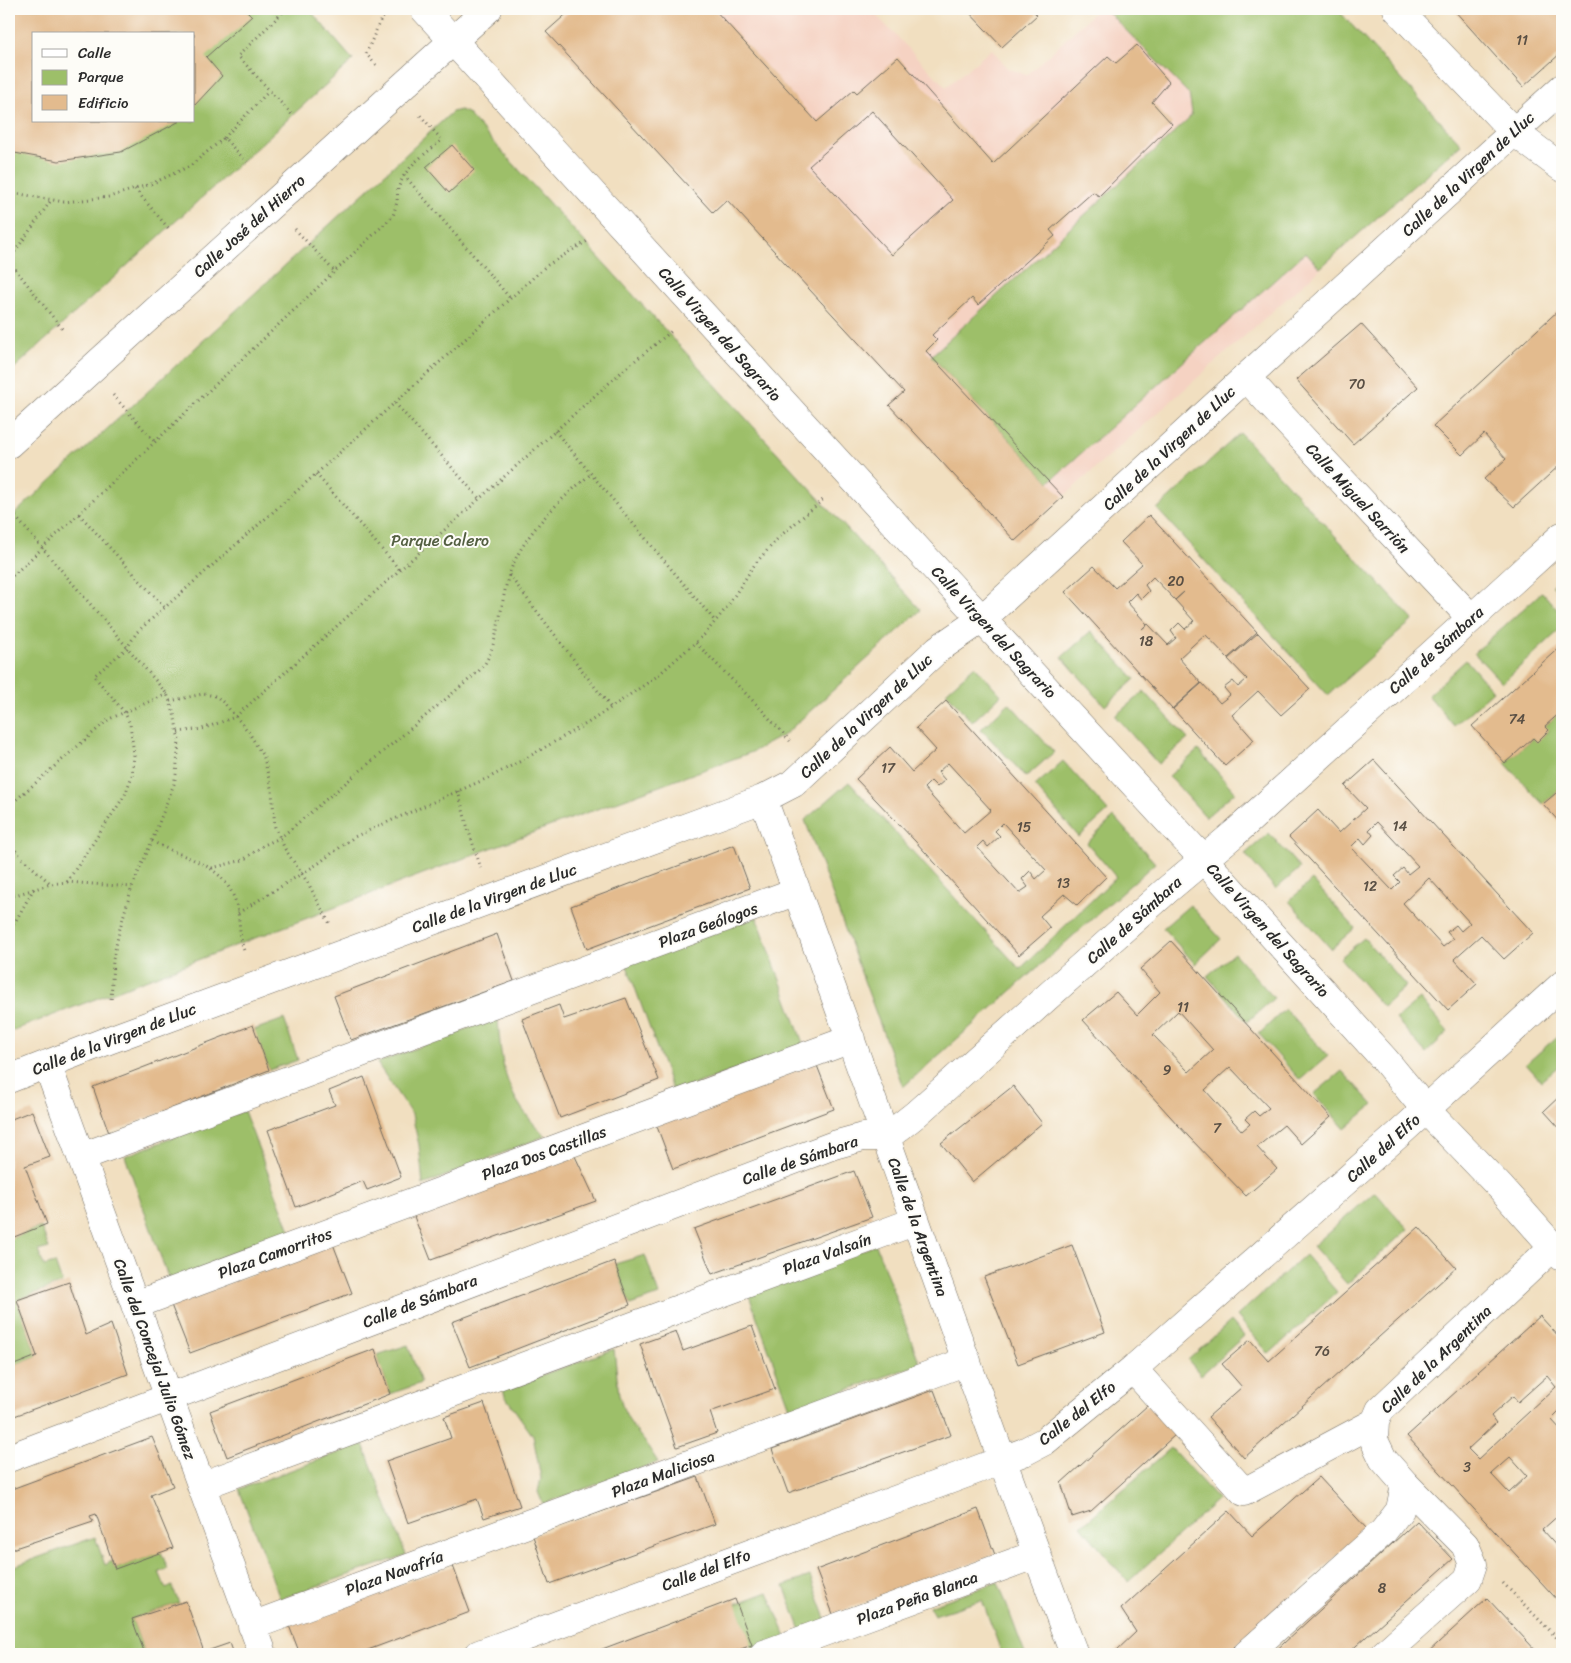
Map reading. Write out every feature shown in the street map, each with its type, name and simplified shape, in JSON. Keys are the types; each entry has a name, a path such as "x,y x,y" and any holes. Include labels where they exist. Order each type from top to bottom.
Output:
{"street":[{"name":"Calle Virgen del Sagrario","path":"424,9 850,476 1204,860 1385,1060 1426,1110 1501,1188 1558,1252"},
{"name":"Calle José del Hierro","path":"9,444 488,9"},
{"path":"1397,9 1514,132 1562,168"},
{"name":"Calle de la Virgen de Lluc","path":"9,1079 109,1040 763,799 794,783 938,648 982,619 1562,88"},
{"name":"Calle Miguel Sarrión","path":"1246,377 1471,618"},
{"name":"Calle de Sámbara","path":"9,1458 834,1145 863,1137 887,1137 916,1114 1188,871 1204,860 1562,536"},
{"name":"Calle de la Argentina","path":"763,799 887,1137 1002,1461 1074,1654"},
{"name":"Plaza Geólogos","path":"81,1157 796,891"},
{"name":"Calle del Elfo","path":"479,1654 1002,1461 1045,1441 1133,1368 1426,1110 1562,985"},
{"name":"Plaza Dos Castillas","path":"416,1200 851,1039"},
{"name":"Calle del Concejal Julio Gómez","path":"47,1064 263,1654"},
{"name":"Plaza Camorritos","path":"135,1305 416,1200"},
{"name":"Plaza Valsaín","path":"201,1486 916,1221"},
{"name":"Calle de la Argentina","path":"1384,1654 1468,1579 1473,1564 1465,1545 1405,1484 1383,1458 1374,1440 1375,1422 1380,1410 1558,1252"},
{"name":"Plaza Maliciosa","path":"536,1521 967,1361"},
{"path":"1133,1368 1244,1492 1375,1422"},
{"path":"1247,1654 1382,1532 1400,1510 1405,1484"},
{"name":"Plaza Navafría","path":"252,1626 536,1521"},
{"name":"Plaza Peña Blanca","path":"764,1654 1036,1554"}],"path":[{"path":"284,9 286,10 238,56 294,117"},
{"path":"366,54 381,20 395,9"},
{"path":"9,192 64,202 109,197 151,184 190,166 224,138 269,91"},
{"path":"224,138 247,162"},
{"path":"9,579 393,216 398,202 398,188 404,175 415,162 442,140"},
{"path":"404,175 510,298"},
{"path":"135,189 170,230"},
{"path":"52,199 9,260 64,330"},
{"path":"272,206 334,272"},
{"path":"67,882 125,794 132,776 134,754 130,724 125,713 94,676 128,648 137,632 316,474 546,266 618,221"},
{"path":"178,732 202,729 235,717 626,368 700,311"},
{"path":"91,370 155,442"},
{"path":"394,403 479,498"},
{"path":"555,431 715,621"},
{"path":"316,474 399,569"},
{"path":"212,868 243,860 264,845 280,838 478,672 487,660 496,634 509,575 520,550 534,531 569,492 591,474"},
{"path":"238,913 301,874 354,837 490,777 521,761 611,708 656,677 705,634 727,606 755,564 779,537 850,476"},
{"path":"9,509 167,694 178,732 179,741 174,784 132,887 113,959 109,1040"},
{"path":"79,514 165,608"},
{"path":"509,575 611,708"},
{"path":"696,643 812,766"},
{"path":"9,806 109,719 167,694"},
{"path":"170,702 203,694 216,696 248,731 264,758 272,792 275,827 284,849 301,874 346,953"},
{"path":"458,791 470,837 492,899"},
{"path":"152,841 167,850 212,868 220,876 235,900 242,944 259,985"},
{"path":"9,844 51,884"},
{"path":"9,898 34,888 67,882 132,887"},
{"path":"9,933 34,888"},
{"path":"1465,1545 1562,1643"}],"shaded area":[{"path":"570,9 870,9 946,87 992,49 1007,68 1027,75 1098,9 1337,9 1461,144 1015,541 889,405 903,391 829,304 728,200 713,213 546,32"}],"green space":[{"path":"9,9 309,9 353,60 9,373"},
{"path":"1105,9 1337,9 1461,144 1320,268 1306,252 1049,482 931,356 1188,120 1192,113 1189,94"},
{"name":"Parque Calero","path":"460,110 467,113 921,610 784,735 752,752 483,851 9,1032 9,519 452,112"},
{"path":"1240,433 1413,620 1328,695 1157,509"},
{"path":"1562,576 1562,597 1552,585"},
{"path":"1542,592 1562,615 1562,628 1502,683 1474,653"},
{"path":"1091,631 1135,679 1105,706 1062,657"},
{"path":"1466,660 1493,691 1454,726 1428,695"},
{"path":"975,666 1001,695 972,722 946,692"},
{"path":"1144,691 1188,739 1158,764 1115,716"},
{"path":"1009,703 1054,752 1026,777 981,729"},
{"path":"1562,711 1562,788 1543,804 1505,763 1533,738 1537,741 1549,731 1545,726"},
{"path":"1198,750 1235,792 1206,817 1169,776"},
{"path":"1063,761 1108,811 1079,837 1035,786"},
{"path":"849,782 1020,969 1116,877 1087,843 1114,817 1155,863 903,1087 805,820"},
{"path":"1269,833 1300,868 1276,889 1245,854"},
{"path":"1312,880 1355,928 1331,949 1289,901"},
{"path":"1190,905 1221,939 1195,964 1163,928"},
{"path":"757,917 804,1046 673,1092 626,963"},
{"path":"1364,938 1406,986 1383,1007 1340,958"},
{"path":"1234,953 1274,998 1247,1022 1207,976"},
{"path":"1420,999 1448,1032 1426,1053 1396,1019"},
{"path":"1285,1009 1328,1056 1300,1080 1259,1034"},
{"path":"498,1017 501,1053 508,1082 522,1108 545,1136 423,1185 419,1145 412,1115 377,1063"},
{"path":"284,1019 298,1060 269,1070 254,1030"},
{"path":"1560,1034 1562,1036 1562,1063 1541,1081 1526,1064"},
{"path":"1342,1071 1373,1105 1345,1129 1314,1094"},
{"path":"244,1111 293,1238 170,1283 125,1156"},
{"path":"1375,1192 1408,1229 1347,1284 1313,1246"},
{"path":"41,1227 49,1248 38,1251 44,1266 55,1263 62,1283 17,1300 37,1356 9,1367 9,1239"},
{"path":"876,1245 920,1364 791,1410 748,1293"},
{"path":"645,1255 659,1295 630,1305 615,1264"},
{"path":"1305,1255 1337,1292 1269,1354 1237,1316"},
{"path":"1231,1321 1244,1336 1201,1375 1188,1360"},
{"path":"408,1345 421,1383 390,1394 377,1355"},
{"path":"614,1349 619,1395 623,1408 632,1426 658,1462 543,1504 538,1492 541,1478 533,1436 505,1396 503,1389"},
{"path":"363,1444 406,1555 280,1599 239,1489"},
{"path":"1171,1448 1218,1499 1128,1582 1081,1526"},
{"path":"95,1537 105,1565 112,1561 115,1569 161,1552 168,1569 159,1572 166,1589 172,1586 179,1603 132,1619 145,1654 9,1654 9,1568"},
{"path":"810,1576 828,1624 802,1633 784,1586"},
{"path":"998,1582 1025,1654 1002,1654 982,1600 934,1615 929,1606"},
{"path":"768,1592 787,1639 754,1652 736,1604"}],"building":[{"path":"9,9 245,9 252,16 206,57 222,76 195,105 195,32 32,32 32,122 178,122 121,152 59,161 9,152"},
{"path":"572,9 714,9 817,122 854,90 857,93 898,57 993,164 1108,56 1116,63 1137,45 1169,82 1152,102 1172,124 1099,196 1093,192 1050,230 1055,236 978,305 972,298 932,335 937,340 926,351 1063,497 1015,541 889,405 904,392 727,200 713,213 546,32","holes":["872,111 953,200 892,255 809,166"]},
{"path":"966,9 1031,9 1037,15 1002,47"},
{"path":"1453,9 1562,9 1562,52 1523,87"},
{"path":"452,145 474,170 449,193 426,167"},
{"path":"1562,307 1562,463 1514,507 1484,479 1506,459 1484,434 1462,455 1433,426"},
{"path":"1361,324 1418,387 1353,444 1296,380"},
{"path":"1149,515 1257,632 1228,658 1205,634 1179,658 1201,683 1172,709 1065,592 1094,566 1115,588 1142,564 1121,542","holes":["1153,577 1194,621 1185,629 1179,623 1171,631 1176,638 1168,645 1148,624 1142,629 1147,624 1127,602 1136,593 1141,599 1149,591 1145,585"]},
{"path":"1258,633 1310,689 1281,715 1258,691 1232,715 1254,740 1225,766 1173,709 1202,683 1220,703 1230,695 1224,688 1233,681 1238,687 1247,679 1228,659"},
{"path":"1562,645 1562,711 1545,726 1549,730 1537,742 1533,738 1505,763 1472,726"},
{"path":"946,701 1106,877 1077,905 1064,894 1040,916 1050,928 1019,955 856,779 890,747 912,772 936,750 916,728","holes":["948,763 991,810 964,833 924,788 931,781 937,787 945,780 938,772","1003,823 1046,870 1036,879 1030,871 1022,879 1028,887 1019,893 977,847 983,841 988,847 1000,836 995,831"]},
{"path":"1374,760 1533,933 1504,959 1481,935 1454,959 1477,984 1448,1010 1289,837 1318,810 1339,833 1366,808 1345,786","holes":["1377,822 1418,866 1408,874 1403,868 1394,876 1400,882 1392,890 1351,847 1360,838 1365,844 1373,835 1369,830","1429,878 1470,923 1461,931 1456,925 1447,932 1453,939 1443,947 1403,903"]},
{"path":"1562,788 1562,825 1543,804"},
{"path":"734,845 750,888 587,949 571,906"},
{"path":"497,934 514,981 351,1040 334,996"},
{"path":"1171,941 1331,1117 1301,1144 1284,1125 1257,1147 1277,1169 1246,1196 1188,1136 1083,1020 1116,992 1137,1015 1160,992 1140,969","holes":["1178,1011 1213,1050 1189,1072 1153,1035","1230,1067 1269,1108 1259,1116 1254,1111 1245,1119 1250,1124 1242,1131 1205,1090"]},
{"path":"626,998 659,1080 560,1118 522,1019 559,1005 564,1019"},
{"path":"253,1025 269,1070 109,1133 93,1087"},
{"path":"816,1063 834,1109 673,1169 656,1124"},
{"path":"364,1077 401,1177 367,1190 363,1181 296,1207 268,1130 335,1105 329,1091"},
{"path":"1562,1078 1562,1089 1557,1083"},
{"path":"1013,1086 1042,1123 972,1182 941,1143"},
{"path":"1562,1094 1562,1131 1544,1111"},
{"path":"32,1111 50,1157 25,1166 47,1224 9,1239 9,1120"},
{"path":"574,1154 596,1201 431,1260 413,1214"},
{"path":"854,1171 872,1217 712,1274 694,1229"},
{"path":"1419,1227 1456,1268 1244,1458 1208,1417 1242,1387 1222,1364 1250,1340 1269,1361"},
{"path":"333,1244 352,1293 190,1353 171,1305"},
{"path":"1072,1245 1105,1332 1018,1364 984,1277"},
{"path":"614,1261 630,1305 470,1367 452,1322"},
{"path":"69,1282 86,1335 111,1324 128,1374 9,1418 9,1367 37,1356 17,1300"},
{"path":"1540,1316 1562,1340 1562,1408 1551,1419 1562,1431 1562,1514 1542,1530 1560,1550 1562,1548 1562,1605 1407,1436","holes":["1547,1376 1556,1387 1478,1459 1468,1449 1496,1423 1491,1416 1513,1396 1518,1402","1510,1457 1527,1476 1509,1493 1491,1474"]},
{"path":"752,1326 775,1389 710,1412 717,1433 677,1447 640,1344 676,1331 683,1351"},
{"path":"375,1349 390,1394 227,1457 210,1411"},
{"path":"934,1390 951,1435 788,1493 772,1449"},
{"path":"484,1403 520,1506 484,1518 477,1499 408,1523 386,1461 451,1438 444,1417"},
{"path":"1148,1405 1175,1435 1091,1511 1072,1517 1061,1483"},
{"path":"152,1437 173,1486 151,1495 173,1548 115,1569 96,1514 90,1516 93,1522 9,1550 9,1490"},
{"path":"698,1477 715,1524 549,1584 533,1536"},
{"path":"1319,1477 1367,1529 1226,1654 1117,1654 1116,1651 1136,1632 1121,1609 1229,1511 1252,1536"},
{"path":"978,1509 995,1555 833,1614 816,1570"},
{"path":"1417,1521 1453,1559 1347,1654 1272,1654"},
{"path":"453,1566 470,1612 357,1654 300,1654 288,1623"},
{"path":"1487,1598 1539,1654 1426,1654"},
{"path":"735,1599 752,1645 727,1654 589,1654"},
{"path":"186,1601 204,1652 230,1643 234,1654 145,1654 132,1619"}]}
